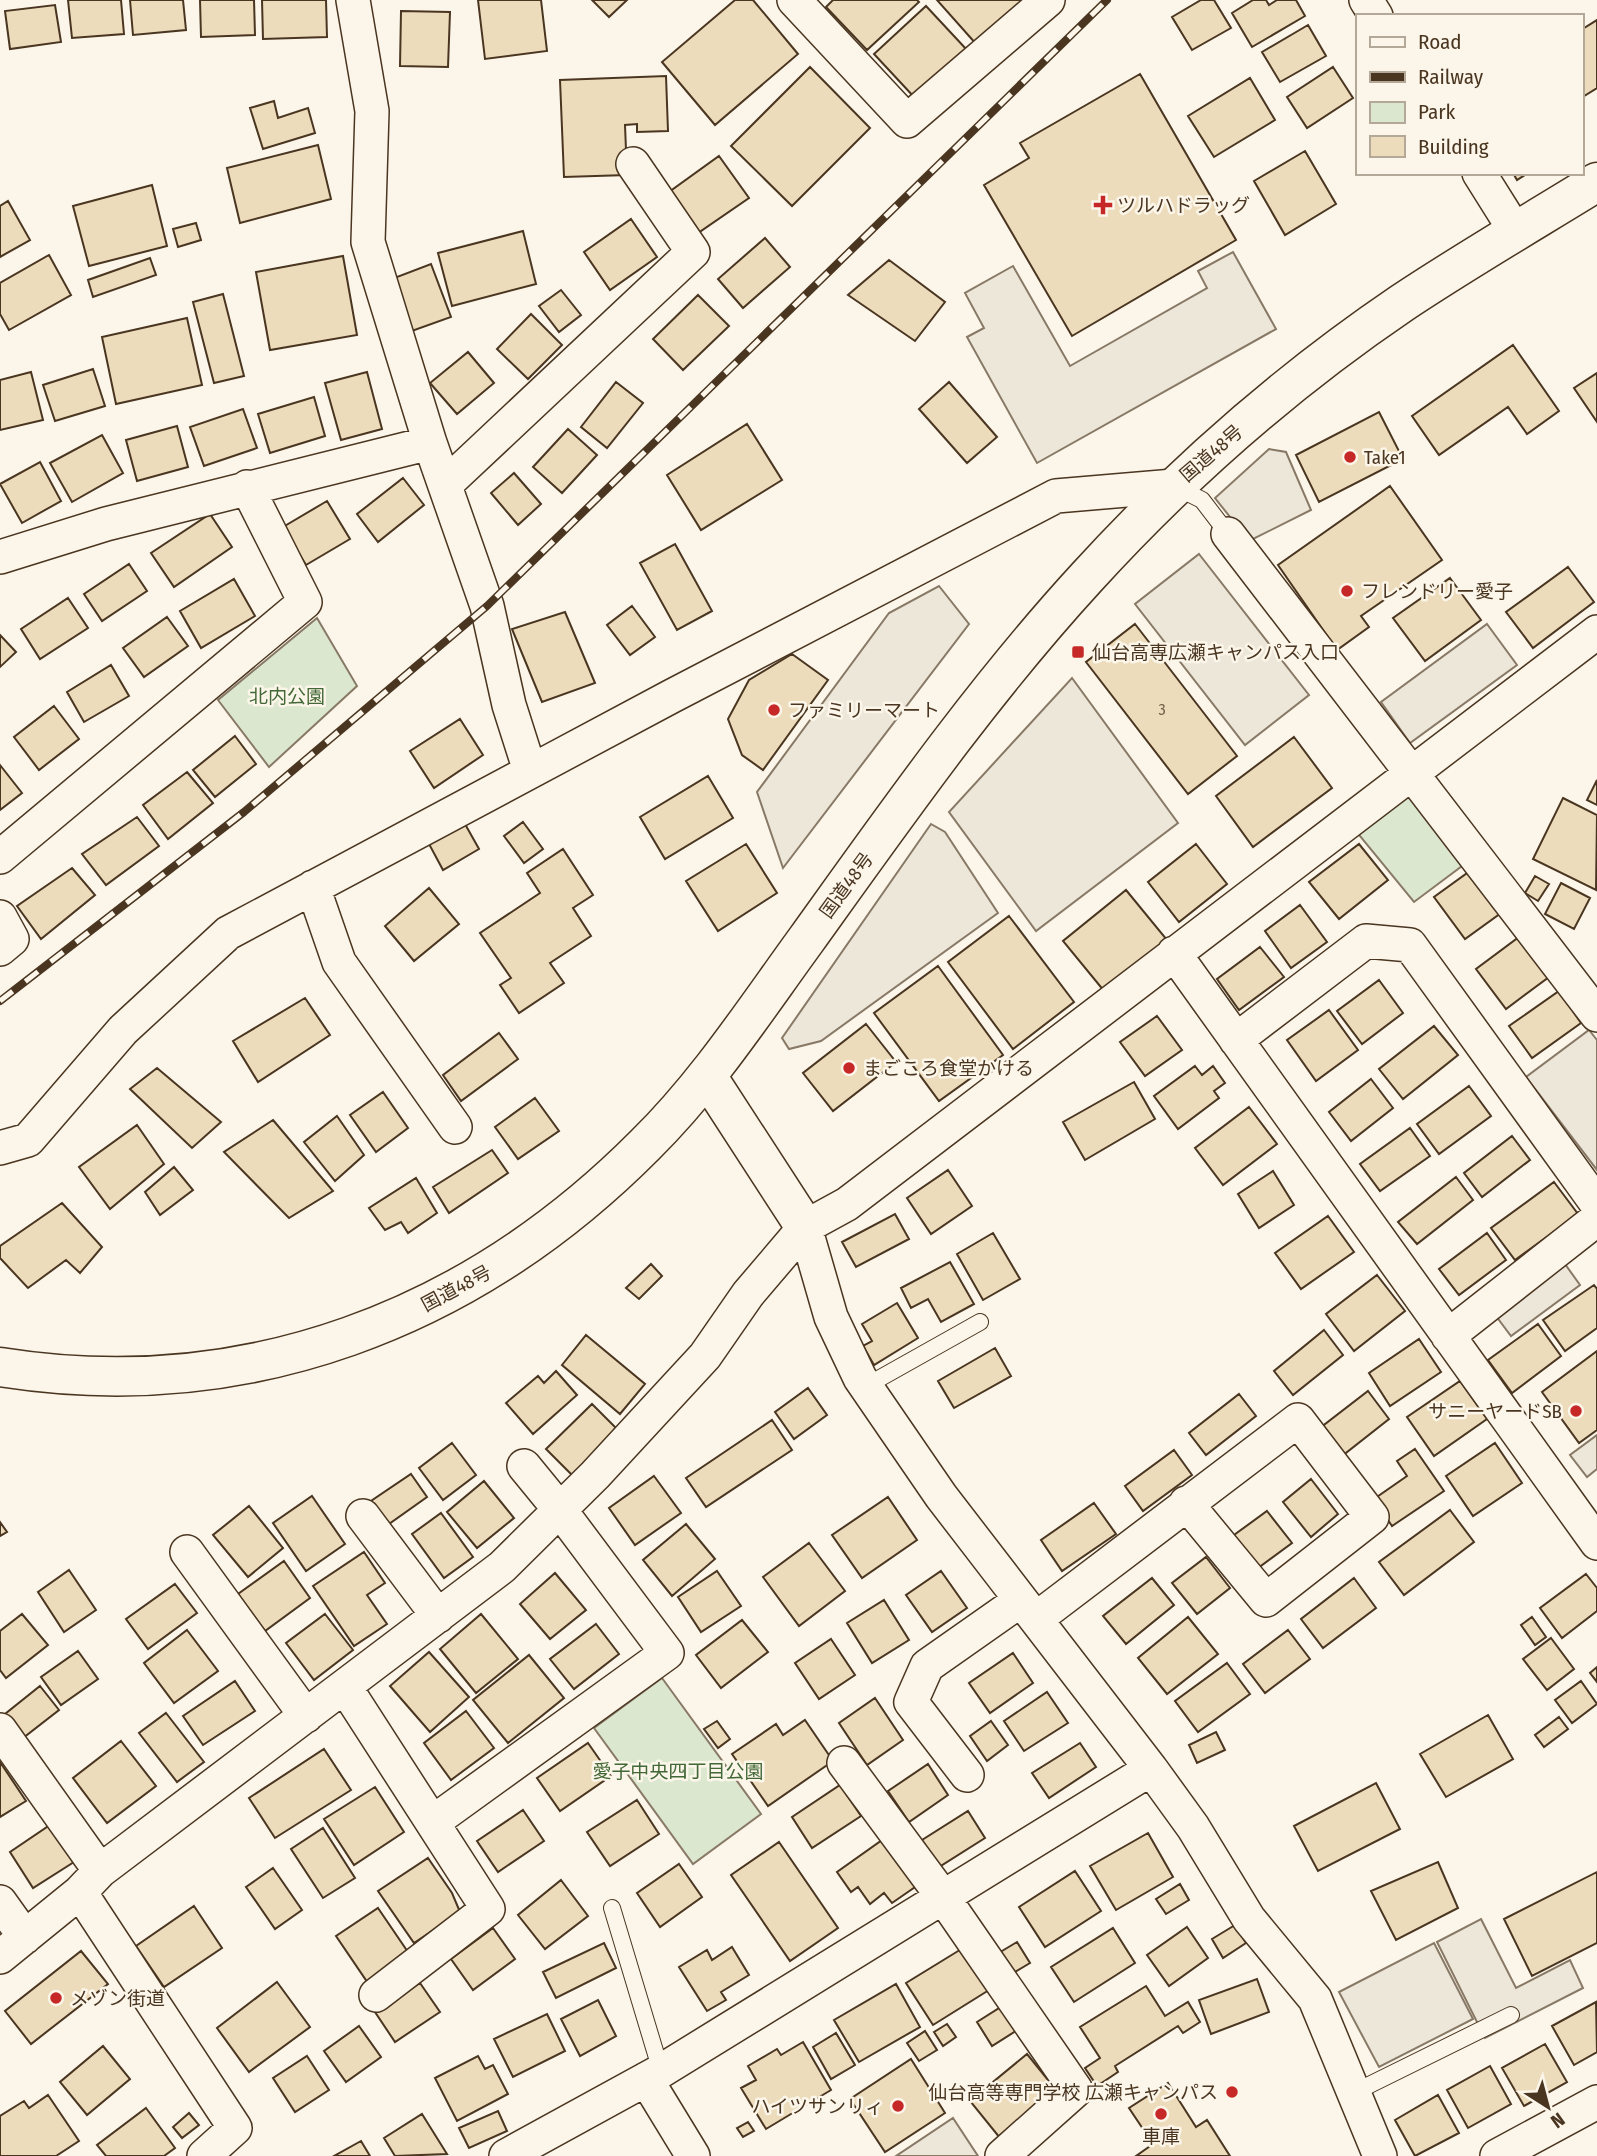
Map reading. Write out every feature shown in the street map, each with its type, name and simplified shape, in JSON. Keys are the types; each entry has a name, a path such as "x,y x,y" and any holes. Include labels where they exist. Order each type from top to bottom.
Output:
{"main road":[{"name":"国道48号","path":"0,1367 59,1376 167,1374 260,1362 342,1341 423,1306 505,1262 577,1207 646,1145 707,1076 881,836 993,690 1084,579 1174,486 1257,413 1400,305 1597,182"},
{"path":"707,1076 805,1227"}],"street":[{"path":"353,0 372,111 368,242 430,443 487,606 509,705 530,771"},
{"path":"794,0 907,121 1048,0"},
{"path":"445,485 693,252 633,164"},
{"path":"1480,175 1516,232"},
{"path":"0,557 106,524 430,443"},
{"path":"0,1148 28,1140 123,1030 228,933 530,771 1056,496 1174,486"},
{"path":"0,857 305,602 247,487"},
{"path":"1228,534 1597,1015"},
{"path":"0,1902 13,1947 90,1881 502,1567 560,1510 705,1356 748,1294 805,1227 847,1204 1597,632"},
{"path":"313,887 339,962 456,1127"},
{"path":"0,917 12,939 0,949"},
{"path":"1236,1040 1366,941 1410,946 1597,1203"},
{"path":"1174,953 1448,1336 1586,1505 1597,1544"},
{"path":"1448,1336 1597,1219"},
{"path":"805,1227 831,1317 866,1386 941,1496 1193,1827 1249,1919 1315,1999 1380,2156"},
{"path":"967,1775 911,1702 928,1666 1029,1609 1186,1503 1298,1420 1372,1517 1266,1600 1186,1503"},
{"path":"433,1822 667,1653 524,1466"},
{"path":"363,1516 438,1616"},
{"path":"187,1552 306,1716"},
{"path":"345,1687 488,1909 376,1995"},
{"path":"0,1730 235,2128 204,2156"},
{"path":"844,1763 943,1897 1076,2090 1002,2156"},
{"path":"506,2156 653,2075 1151,1769"},
{"path":"653,2075 693,2156"},
{"path":"1497,2156 1597,2102"}],"lane":[{"path":"1174,486 1202,500 1228,534"},
{"path":"866,1386 980,1322"},
{"path":"612,1908 653,2075"},
{"path":"1353,2093 1511,2015"}],"green space":[{"name":"北内公園","path":"317,618 357,686 269,767 218,700"},
{"path":"1413,786 1470,860 1414,902 1355,830"},
{"name":"愛子中央四丁目公園","path":"662,1678 761,1814 693,1864 594,1728"}],"shaded area":[{"path":"1233,252 1276,329 1037,463 967,337 984,328 965,293 1013,266 1070,366 1207,288 1198,271"},
{"path":"1269,449 1286,452 1311,510 1249,541 1215,498"},
{"path":"1199,554 1309,695 1245,745 1135,604"},
{"path":"939,586 969,624 783,868 757,792 889,613"},
{"path":"1487,624 1517,665 1410,743 1381,702"},
{"path":"1072,678 1178,823 1036,931 949,812"},
{"path":"931,824 945,832 998,913 821,1041 789,1049 782,1038"},
{"path":"1589,1030 1597,1040 1597,1170 1526,1077"},
{"path":"1565,1264 1580,1285 1511,1336 1496,1316"},
{"path":"1597,1435 1597,1469 1587,1477 1570,1455"},
{"path":"1481,1919 1516,1988 1570,1960 1583,1988 1485,2038 1437,1942"},
{"path":"1434,1943 1473,2019 1379,2067 1339,1992"},
{"path":"953,2118 978,2156 896,2156"}],"building":[{"path":"68,0 121,0 124,34 72,38"},
{"path":"130,0 183,0 186,30 133,35"},
{"path":"200,0 254,0 255,35 201,37"},
{"path":"262,0 326,0 327,37 263,39"},
{"path":"478,0 541,0 547,51 485,59"},
{"path":"592,0 627,0 609,17"},
{"path":"735,0 753,0 798,54 715,125 662,62"},
{"path":"833,0 919,2 867,50 826,7"},
{"path":"937,0 1025,0 977,45"},
{"path":"1201,0 1214,0 1231,28 1192,50 1172,17"},
{"path":"1253,0 1266,0 1269,5 1277,0 1296,0 1305,16 1252,47 1232,13"},
{"path":"55,5 61,42 10,49 5,11"},
{"path":"926,6 967,50 915,98 874,54"},
{"path":"401,11 450,12 448,67 400,66"},
{"path":"1597,20 1597,88 1583,97 1583,29"},
{"path":"1308,25 1326,56 1280,82 1262,52"},
{"path":"810,67 870,128 792,206 731,146"},
{"path":"1333,67 1353,98 1307,128 1287,97"},
{"path":"1140,74 1236,240 1072,336 984,185 1029,158 1020,143"},
{"path":"666,76 668,131 637,132 637,124 625,125 627,175 564,177 560,80"},
{"path":"1250,78 1275,120 1214,157 1188,116"},
{"path":"274,101 278,118 308,108 315,133 263,149 250,108"},
{"path":"318,145 331,199 240,223 227,168"},
{"path":"1305,151 1336,204 1285,235 1254,181"},
{"path":"719,156 749,198 698,233 669,192"},
{"path":"152,185 167,246 89,266 73,206"},
{"path":"8,201 30,240 0,257 0,206"},
{"path":"631,219 657,257 610,290 584,252"},
{"path":"196,223 201,240 178,247 173,229"},
{"path":"523,231 536,284 452,306 438,253"},
{"path":"765,238 790,267 743,308 718,279"},
{"path":"49,255 71,295 9,330 0,314 0,283"},
{"path":"343,256 357,335 270,350 256,272"},
{"path":"150,258 156,275 93,297 88,280"},
{"path":"889,260 945,302 915,341 848,295"},
{"path":"431,264 451,317 409,332 389,280"},
{"path":"561,290 581,315 559,332 539,306"},
{"path":"223,294 244,376 214,383 193,302"},
{"path":"698,295 729,326 683,370 653,339"},
{"path":"531,314 562,345 528,379 497,349"},
{"path":"187,318 202,385 116,404 102,337"},
{"path":"1513,345 1559,411 1527,434 1508,407 1439,455 1412,416"},
{"path":"468,352 494,383 457,414 430,383"},
{"path":"93,369 105,406 55,421 43,385"},
{"path":"31,372 43,420 0,430 0,380"},
{"path":"367,372 382,429 341,440 325,383"},
{"path":"1597,373 1597,422 1574,388"},
{"path":"616,382 643,403 607,448 581,427"},
{"path":"949,382 997,437 967,463 919,409"},
{"path":"314,397 325,436 270,453 258,414"},
{"path":"243,409 257,448 204,466 190,427"},
{"name":"Take1","path":"1379,412 1403,459 1319,502 1296,455"},
{"path":"747,424 782,480 701,530 667,475"},
{"path":"177,426 188,467 137,481 126,440"},
{"path":"568,429 597,455 562,493 533,467"},
{"path":"102,435 123,473 72,502 50,463"},
{"path":"40,462 61,501 22,523 0,484"},
{"path":"514,473 541,504 518,525 491,493"},
{"path":"403,478 424,505 378,542 357,514"},
{"name":"フレンドリー愛子","path":"1390,486 1442,560 1361,616 1369,627 1337,650 1278,565"},
{"path":"327,501 350,539 306,565 283,527"},
{"path":"210,514 232,547 174,587 151,553"},
{"path":"675,544 712,611 677,630 640,563"},
{"path":"129,564 147,591 102,621 84,594"},
{"path":"1568,567 1594,602 1533,648 1506,612"},
{"path":"1450,578 1481,620 1425,661 1393,618"},
{"path":"234,579 255,616 201,648 180,611"},
{"path":"68,598 88,628 40,659 21,629"},
{"path":"632,606 655,637 630,655 607,625"},
{"path":"565,612 595,683 542,702 512,629"},
{"path":"167,617 188,646 144,677 123,648"},
{"path":"1135,624 1237,756 1188,794 1086,662"},
{"path":"0,635 16,652 0,667"},
{"path":"792,654 828,680 763,770 742,755 728,719 749,680"},
{"path":"111,665 129,696 84,722 67,692"},
{"path":"54,706 79,739 39,770 14,737"},
{"path":"460,719 483,755 434,788 410,751"},
{"path":"235,736 256,764 215,797 193,770"},
{"path":"1294,737 1332,788 1253,847 1216,796"},
{"path":"0,765 22,793 0,810"},
{"path":"187,772 213,803 168,839 143,805"},
{"path":"708,776 733,818 665,859 640,817"},
{"path":"1597,780 1597,805 1587,800"},
{"path":"1563,798 1597,815 1596,890 1533,859"},
{"path":"137,817 159,846 106,885 82,854"},
{"path":"523,822 543,849 524,863 504,836"},
{"path":"465,824 479,849 443,870 429,844"},
{"path":"746,844 777,893 718,931 686,881"},
{"path":"1196,844 1227,884 1179,922 1148,882"},
{"path":"1359,844 1388,880 1339,919 1309,882"},
{"path":"563,849 593,895 573,908 591,936 550,963 564,983 519,1013 500,985 511,978 480,933 540,893 527,873"},
{"path":"72,868 95,895 41,939 17,906"},
{"path":"1470,871 1501,913 1465,939 1434,897"},
{"path":"1535,876 1549,884 1538,901 1525,893"},
{"path":"1561,883 1590,898 1574,929 1545,914"},
{"path":"429,888 459,924 414,961 385,926"},
{"path":"1126,890 1172,946 1109,997 1063,941"},
{"path":"1300,905 1327,942 1291,968 1265,931"},
{"path":"1009,916 1074,1002 1013,1049 948,962"},
{"path":"1519,937 1549,977 1506,1009 1476,969"},
{"path":"1260,947 1284,977 1239,1010 1217,979"},
{"path":"938,966 1003,1055 939,1101 874,1013"},
{"path":"1379,980 1403,1013 1362,1044 1337,1011"},
{"path":"1559,991 1581,1023 1532,1058 1509,1026"},
{"path":"305,998 330,1035 258,1082 233,1041"},
{"path":"1329,1010 1358,1050 1316,1081 1287,1040"},
{"path":"1157,1016 1182,1050 1145,1076 1120,1042"},
{"name":"まごころ食堂かける","path":"866,1024 896,1062 833,1111 803,1073"},
{"path":"1434,1026 1458,1055 1403,1099 1379,1069"},
{"path":"499,1033 518,1059 461,1101 443,1075"},
{"path":"1195,1066 1202,1075 1213,1066 1225,1083 1214,1091 1219,1098 1178,1129 1154,1096"},
{"path":"157,1068 221,1122 192,1148 130,1089"},
{"path":"1371,1079 1393,1108 1351,1141 1329,1112"},
{"path":"1134,1082 1155,1119 1085,1160 1063,1122"},
{"path":"1469,1086 1491,1116 1439,1154 1417,1124"},
{"path":"383,1092 408,1128 376,1152 350,1115"},
{"path":"535,1098 559,1131 518,1159 495,1127"},
{"path":"1249,1107 1277,1144 1223,1185 1195,1148"},
{"path":"337,1116 364,1155 335,1181 304,1142"},
{"path":"273,1120 333,1191 289,1218 224,1152"},
{"path":"137,1125 164,1164 110,1209 79,1167"},
{"path":"1410,1128 1430,1156 1380,1191 1360,1164"},
{"path":"1512,1136 1530,1160 1482,1197 1464,1173"},
{"path":"492,1150 508,1173 449,1213 433,1187"},
{"path":"174,1167 193,1190 160,1215 145,1192"},
{"path":"948,1170 972,1206 931,1234 907,1198"},
{"path":"1273,1171 1294,1205 1259,1228 1238,1194"},
{"path":"1456,1177 1473,1200 1417,1244 1398,1222"},
{"path":"416,1178 437,1213 408,1233 401,1222 385,1230 369,1208"},
{"path":"1554,1182 1578,1214 1515,1260 1491,1228"},
{"path":"62,1203 102,1247 80,1273 66,1260 28,1288 0,1258 0,1246"},
{"path":"895,1214 909,1239 856,1267 842,1242"},
{"path":"1328,1216 1354,1252 1301,1289 1275,1253"},
{"path":"993,1233 1020,1279 983,1300 957,1254"},
{"path":"1487,1233 1506,1260 1459,1295 1439,1269"},
{"path":"950,1262 974,1304 941,1322 928,1299 911,1308 901,1288"},
{"path":"651,1264 662,1276 639,1299 626,1288"},
{"path":"1377,1275 1405,1311 1354,1351 1326,1314"},
{"path":"1594,1285 1597,1289 1597,1328 1565,1351 1543,1320"},
{"path":"897,1303 918,1338 874,1365 863,1346 872,1341 862,1324"},
{"path":"1538,1324 1561,1356 1512,1393 1488,1360"},
{"path":"1324,1330 1343,1355 1293,1395 1274,1371"},
{"path":"586,1335 645,1384 620,1414 562,1365"},
{"path":"1419,1339 1441,1372 1390,1406 1369,1373"},
{"path":"995,1348 1011,1376 954,1408 938,1381"},
{"name":"サニーヤードSB","path":"1597,1351 1597,1430 1579,1443 1542,1392"},
{"path":"556,1371 577,1395 533,1434 506,1403 538,1376 544,1383"},
{"path":"1460,1381 1487,1419 1434,1456 1407,1417"},
{"path":"808,1388 827,1415 794,1439 775,1412"},
{"path":"1368,1391 1389,1419 1342,1456 1320,1428"},
{"path":"1239,1394 1256,1416 1206,1455 1189,1433"},
{"path":"592,1404 618,1430 573,1476 546,1449"},
{"path":"772,1420 792,1450 706,1507 686,1478"},
{"path":"452,1443 476,1475 443,1500 419,1468"},
{"path":"1495,1443 1522,1483 1473,1516 1446,1476"},
{"path":"1415,1449 1444,1491 1392,1526 1374,1499 1407,1476 1397,1461"},
{"path":"1174,1450 1192,1475 1143,1511 1125,1486"},
{"path":"411,1474 427,1497 382,1529 365,1505"},
{"path":"654,1476 681,1513 635,1545 609,1508"},
{"path":"1311,1479 1338,1514 1311,1537 1283,1502"},
{"path":"484,1481 514,1518 477,1548 447,1512"},
{"path":"312,1496 345,1544 306,1571 273,1523"},
{"path":"888,1497 917,1540 862,1578 832,1535"},
{"path":"1094,1503 1116,1534 1062,1571 1041,1540"},
{"path":"249,1506 283,1548 248,1577 213,1535"},
{"path":"1450,1510 1474,1542 1404,1595 1379,1562"},
{"path":"1267,1511 1292,1543 1258,1568 1234,1535"},
{"path":"441,1513 473,1557 444,1578 412,1534"},
{"path":"0,1522 7,1532 0,1536"},
{"path":"686,1524 715,1559 672,1596 643,1560"},
{"path":"809,1543 845,1591 799,1626 763,1577"},
{"path":"364,1552 385,1583 367,1595 387,1624 354,1646 313,1586"},
{"path":"1206,1557 1230,1588 1197,1614 1172,1583"},
{"path":"284,1561 310,1598 265,1631 238,1594"},
{"path":"69,1570 96,1610 64,1632 38,1592"},
{"path":"717,1571 741,1606 701,1632 678,1597"},
{"path":"941,1571 967,1608 932,1632 906,1595"},
{"path":"555,1573 586,1610 550,1639 520,1604"},
{"path":"1586,1574 1597,1588 1597,1611 1562,1638 1540,1608"},
{"path":"1152,1578 1174,1605 1126,1644 1103,1616"},
{"path":"1354,1578 1376,1608 1323,1648 1301,1619"},
{"path":"175,1584 197,1613 148,1649 126,1619"},
{"path":"884,1600 909,1640 872,1663 847,1623"},
{"path":"22,1614 48,1645 6,1678 0,1670 0,1631"},
{"path":"325,1614 353,1650 314,1680 286,1643"},
{"path":"481,1614 518,1659 476,1693 440,1649"},
{"path":"1188,1617 1218,1654 1167,1694 1138,1658"},
{"path":"1532,1617 1546,1637 1535,1645 1521,1625"},
{"path":"742,1620 768,1652 721,1688 696,1655"},
{"path":"596,1624 619,1654 574,1689 550,1659"},
{"path":"187,1630 218,1671 174,1703 144,1663"},
{"path":"1288,1630 1310,1659 1265,1693 1243,1664"},
{"path":"1551,1638 1574,1669 1547,1690 1523,1659"},
{"path":"831,1639 855,1675 819,1699 795,1663"},
{"path":"78,1651 98,1679 61,1705 41,1677"},
{"path":"429,1652 469,1697 430,1732 390,1686"},
{"path":"1013,1653 1033,1683 990,1713 969,1683"},
{"path":"529,1655 564,1698 508,1743 473,1700"},
{"path":"1227,1663 1250,1694 1198,1732 1175,1701"},
{"path":"1597,1667 1597,1682 1590,1673"},
{"path":"235,1681 255,1711 203,1745 183,1716"},
{"path":"1581,1681 1597,1704 1572,1723 1555,1700"},
{"path":"40,1686 59,1710 23,1738 5,1714"},
{"path":"1047,1692 1068,1723 1024,1751 1004,1721"},
{"path":"875,1698 903,1740 867,1765 839,1723"},
{"path":"466,1711 494,1748 451,1780 424,1743"},
{"path":"166,1713 204,1762 177,1782 139,1733"},
{"path":"1488,1715 1513,1759 1446,1797 1420,1754"},
{"path":"1559,1717 1568,1729 1544,1747 1535,1735"},
{"path":"805,1720 833,1761 768,1806 732,1754 776,1724 783,1735"},
{"path":"717,1721 730,1739 718,1748 704,1729"},
{"path":"991,1721 1008,1745 987,1761 970,1736"},
{"path":"1216,1732 1225,1750 1197,1763 1189,1745"},
{"path":"121,1741 156,1786 107,1823 73,1778"},
{"path":"588,1743 611,1776 560,1811 537,1778"},
{"path":"1080,1743 1096,1767 1049,1798 1032,1773"},
{"path":"324,1749 351,1790 275,1838 249,1798"},
{"path":"0,1762 26,1801 0,1817"},
{"path":"928,1764 948,1795 909,1822 888,1791"},
{"path":"1376,1783 1400,1829 1318,1871 1294,1826"},
{"path":"840,1785 861,1816 812,1848 792,1817"},
{"path":"375,1787 404,1832 354,1865 324,1819"},
{"path":"637,1800 659,1834 610,1866 587,1832"},
{"path":"523,1810 544,1841 498,1872 477,1841"},
{"path":"968,1811 985,1838 939,1867 922,1840"},
{"path":"50,1825 74,1862 33,1888 10,1852"},
{"path":"323,1828 355,1878 323,1898 291,1849"},
{"path":"1148,1833 1173,1877 1116,1910 1090,1866"},
{"path":"885,1838 918,1885 892,1903 884,1893 870,1904 858,1887 851,1892 837,1872"},
{"path":"779,1842 838,1928 790,1961 731,1875"},
{"path":"428,1858 452,1893 460,1912 414,1943 378,1891"},
{"path":"1438,1862 1458,1908 1396,1940 1371,1891"},
{"path":"679,1864 702,1897 660,1927 637,1893"},
{"path":"273,1868 302,1910 275,1929 246,1887"},
{"path":"1075,1871 1101,1911 1045,1947 1019,1907"},
{"path":"1597,1872 1597,1943 1532,1976 1504,1919"},
{"path":"561,1880 588,1916 545,1949 518,1915"},
{"path":"1180,1884 1189,1900 1166,1914 1156,1899"},
{"path":"194,1906 222,1948 164,1987 136,1946"},
{"path":"378,1908 412,1958 370,1986 336,1936"},
{"path":"1235,1925 1246,1943 1223,1958 1212,1939"},
{"path":"1187,1927 1208,1958 1169,1986 1147,1955"},
{"path":"493,1928 515,1959 473,1990 451,1959"},
{"path":"1113,1928 1135,1963 1074,2002 1051,1967"},
{"path":"1017,1942 1030,1963 1010,1975 997,1954"},
{"path":"604,1943 616,1968 556,1998 543,1972"},
{"path":"732,1947 749,1975 721,1992 726,2000 707,2011 679,1967 707,1950 712,1960"},
{"path":"963,1948 989,1990 933,2025 906,1983"},
{"name":"メゾン街道","path":"81,1951 108,1984 31,2044 5,2011"},
{"path":"1257,1979 1269,2012 1211,2034 1199,2000"},
{"path":"277,1982 310,2027 249,2072 217,2028"},
{"path":"420,1983 440,2012 395,2042 375,2012"},
{"path":"896,1984 920,2027 859,2062 834,2020"},
{"path":"1146,1986 1165,2016 1188,2002 1200,2022 1183,2033 1178,2026 1115,2066 1118,2072 1097,2086 1085,2068 1100,2058 1080,2027"},
{"path":"598,2000 616,2036 580,2056 561,2019"},
{"path":"1596,2002 1597,2052 1574,2065 1552,2026"},
{"path":"1004,2005 1019,2029 992,2046 977,2022"},
{"path":"547,2014 565,2051 513,2077 494,2039"},
{"path":"947,2024 956,2037 943,2046 934,2032"},
{"path":"359,2026 381,2057 346,2082 324,2051"},
{"path":"925,2031 937,2050 919,2061 907,2043"},
{"path":"836,2033 855,2065 831,2079 813,2047"},
{"path":"803,2042 831,2090 766,2129 741,2088 756,2080 748,2066 777,2049 781,2055"},
{"path":"1545,2044 1567,2082 1524,2106 1502,2068"},
{"path":"103,2046 130,2079 87,2115 60,2082"},
{"path":"1027,2054 1057,2091 1000,2138 970,2101"},
{"path":"307,2056 329,2090 295,2112 273,2078"},
{"path":"478,2056 485,2069 493,2065 508,2094 457,2121 435,2078"},
{"name":"ハイツサンリィ","path":"911,2059 945,2113 885,2152 850,2099"},
{"path":"1490,2066 1511,2104 1468,2128 1447,2090"},
{"name":"車庫","path":"1168,2083 1196,2127 1207,2120 1230,2156 1136,2156 1153,2144 1129,2108"},
{"path":"48,2095 79,2141 56,2156 0,2156 0,2116 24,2101 29,2108"},
{"path":"1438,2095 1459,2133 1415,2156 1395,2120"},
{"path":"146,2108 175,2148 164,2156 106,2156 97,2145"},
{"path":"498,2111 507,2131 469,2148 459,2128"},
{"path":"189,2113 199,2125 182,2138 173,2127"},
{"path":"422,2114 447,2154 395,2156 384,2138"},
{"path":"748,2122 754,2131 743,2137 737,2128"},
{"path":"361,2141 370,2156 334,2156"}],"railway":[{"path":"0,1001 244,812 487,606 1107,0"}],"place":[{"name":"ツルハドラッグ","path":"1103,205"},
{"name":"Take1","path":"1350,457"},
{"name":"フレンドリー愛子","path":"1347,591"},
{"name":"仙台高専広瀬キャンパス入口","path":"1078,652"},
{"name":"ファミリーマート","path":"774,710"},
{"name":"まごころ食堂かける","path":"849,1068"},
{"name":"サニーヤードSB","path":"1576,1411"},
{"name":"メゾン街道","path":"56,1998"},
{"name":"仙台高等専門学校 広瀬キャンパス","path":"1232,2092"},
{"name":"ハイツサンリィ","path":"898,2106"},
{"name":"車庫","path":"1161,2114"}]}
